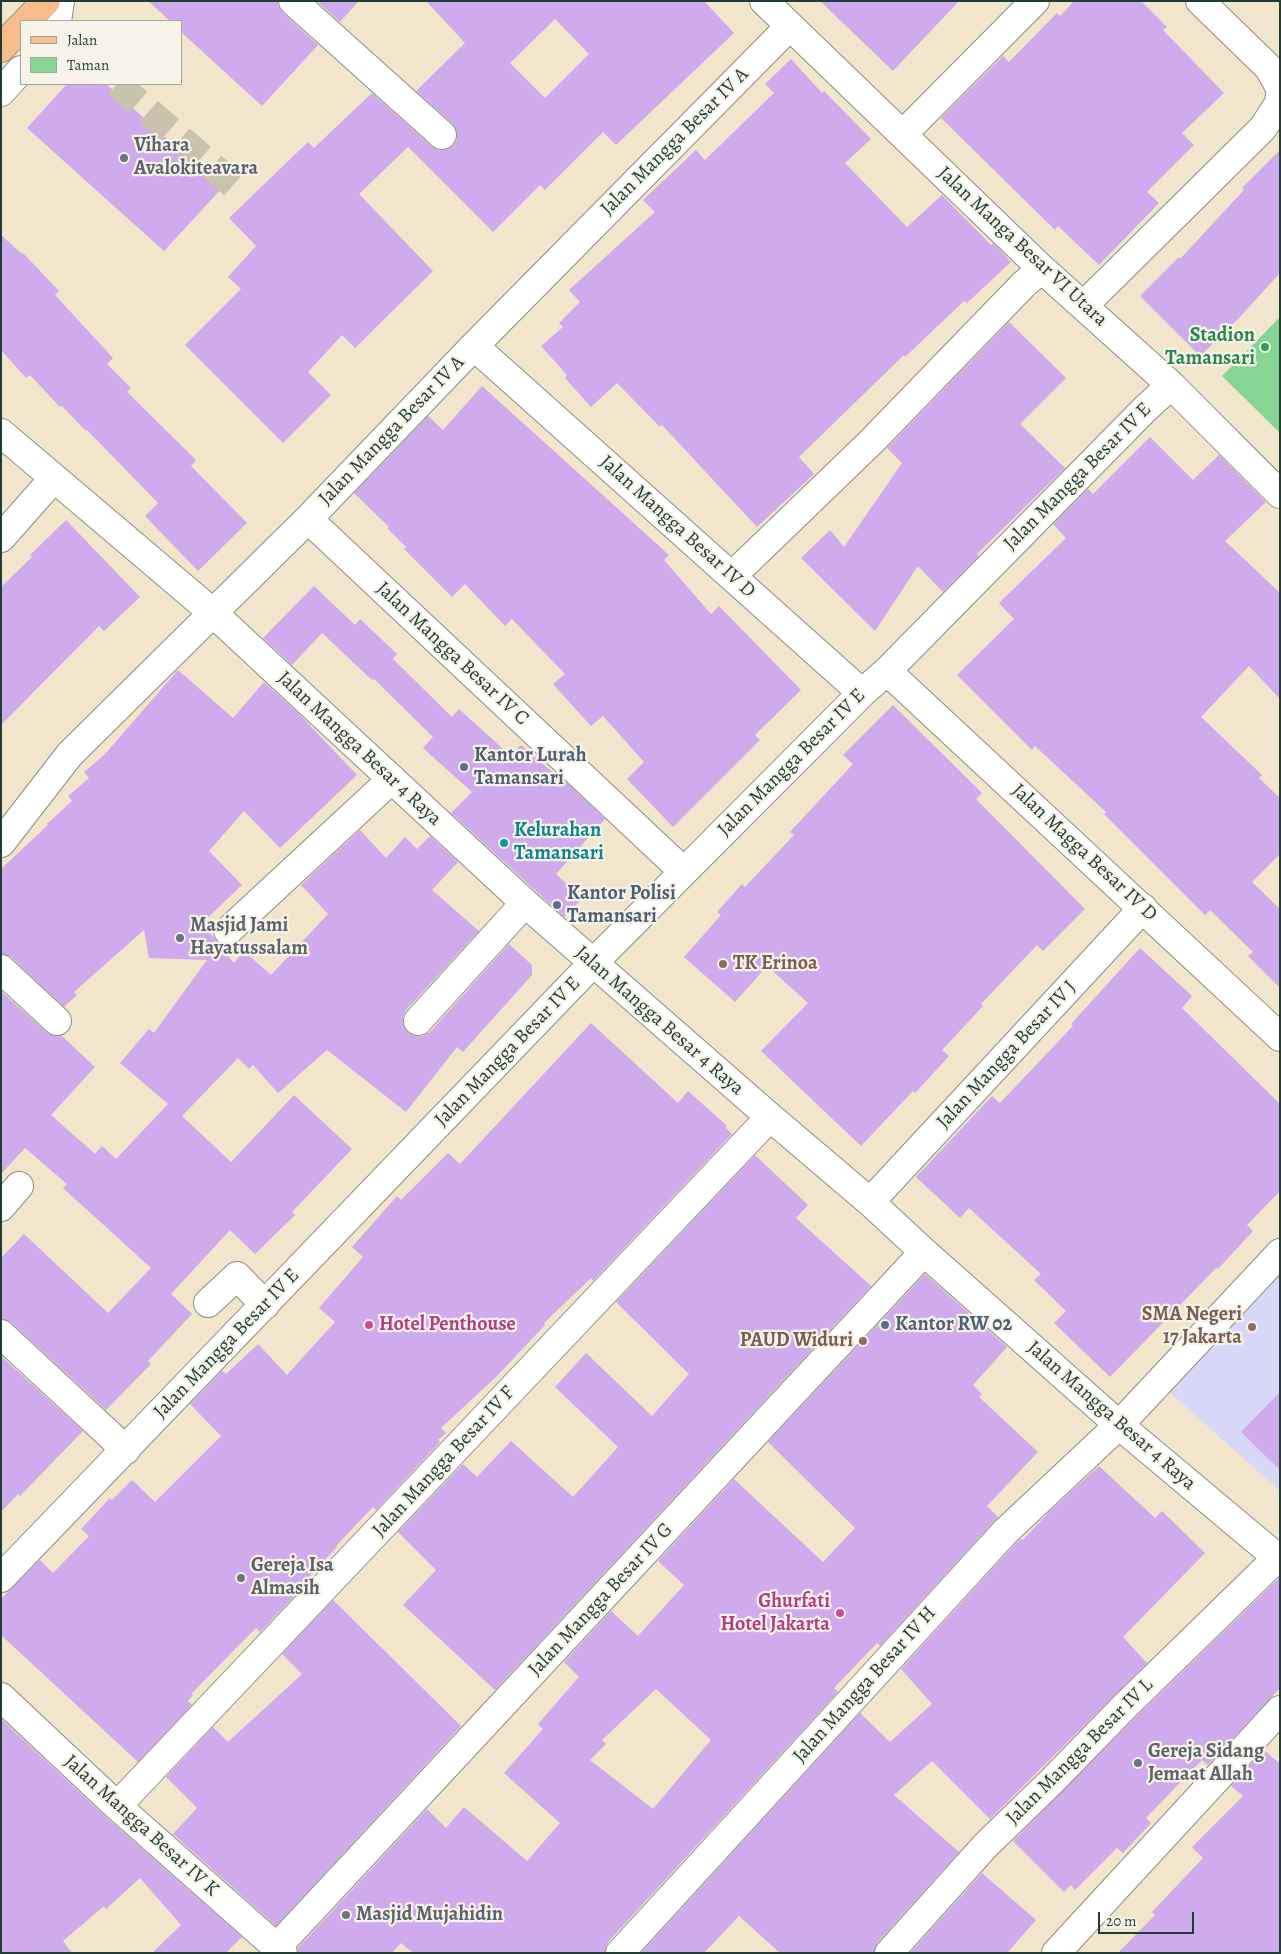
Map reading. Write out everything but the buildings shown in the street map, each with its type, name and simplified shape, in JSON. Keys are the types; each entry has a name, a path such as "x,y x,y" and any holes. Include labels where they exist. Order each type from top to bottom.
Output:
{"main road":[{"path":"1,48 20,33"}],"street":[{"path":"38,18 60,1"},
{"path":"292,1 442,135"},
{"name":"Jalan Manga Besar VI Utara","path":"764,1 1042,268 1171,385 1280,494"},
{"path":"903,134 1035,1"},
{"path":"1200,1 1269,68 1280,88"},
{"name":"Jalan Mangga Besar IV A","path":"1,843 70,754 212,612 482,353 790,26"},
{"path":"1,92 20,71"},
{"path":"1083,306 1263,128 1279,103 1280,95"},
{"path":"732,576 872,441 1024,284 1042,268"},
{"name":"Jalan Mangga Besar IV D","path":"482,353 862,693"},
{"name":"Jalan Mangga Besar IV E","path":"1,1578 683,871 862,693 887,671 1137,417 1171,385"},
{"name":"Jalan Mangga Besar 4 Raya","path":"1,433 212,612 525,903 593,963 870,1202 1119,1425 1278,1559"},
{"path":"1,538 54,478"},
{"name":"Jalan Mangga Besar IV C","path":"308,519 683,871"},
{"name":"Jalan Magga Besar IV D","path":"887,671 1280,1037"},
{"path":"228,931 392,778"},
{"path":"418,1021 525,903"},
{"name":"Jalan Mangga Besar IV J","path":"870,1202 1143,908"},
{"path":"1,969 57,1021"},
{"name":"Jalan Mangga Besar IV F","path":"117,1806 770,1117"},
{"path":"1,1207 20,1186"},
{"name":"Jalan Mangga Besar IV G","path":"280,1950 924,1252"},
{"name":"Jalan Mangga Besar IV H","path":"620,1953 1005,1532 1119,1425 1280,1253"},
{"path":"208,1303 237,1276 265,1305"},
{"path":"1,1334 126,1450"},
{"name":"Jalan Mangga Besar IV L","path":"889,1953 985,1846 1125,1706 1278,1559"},
{"name":"Jalan Mangga Besar IV K","path":"1,1697 117,1806 280,1950"},
{"path":"1056,1953 1280,1710"}],"shaded area":[{"name":"SMA Negeri 17 Jakarta","path":"1280,1264 1280,1491 1167,1390"}],"green space":[{"name":"Stadion Tamansari","path":"1280,317 1280,433 1222,376"}],"tunnel":[{"path":"118,85 236,187"}],"place":[{"name":"Vihara Avalokiteavara","path":"124,158"},
{"name":"Stadion Tamansari","path":"1265,347"},
{"name":"Kantor Lurah Tamansari","path":"464,767"},
{"name":"Kelurahan Tamansari","path":"504,843"},
{"name":"Kantor Polisi Tamansari","path":"557,905"},
{"name":"Masjid Jami Hayatussalam","path":"180,938"},
{"name":"TK Erinoa","path":"723,964"},
{"name":"Hotel Penthouse","path":"369,1325"},
{"name":"Kantor RW 02","path":"885,1325"},
{"name":"SMA Negeri 17 Jakarta","path":"1252,1327"},
{"name":"PAUD Widuri","path":"863,1341"},
{"name":"Gereja Isa Almasih","path":"241,1578"},
{"name":"Ghurfati Hotel Jakarta","path":"840,1613"},
{"name":"Gereja Sidang Jemaat Allah","path":"1138,1763"},
{"name":"Masjid Mujahidin","path":"346,1915"}]}
